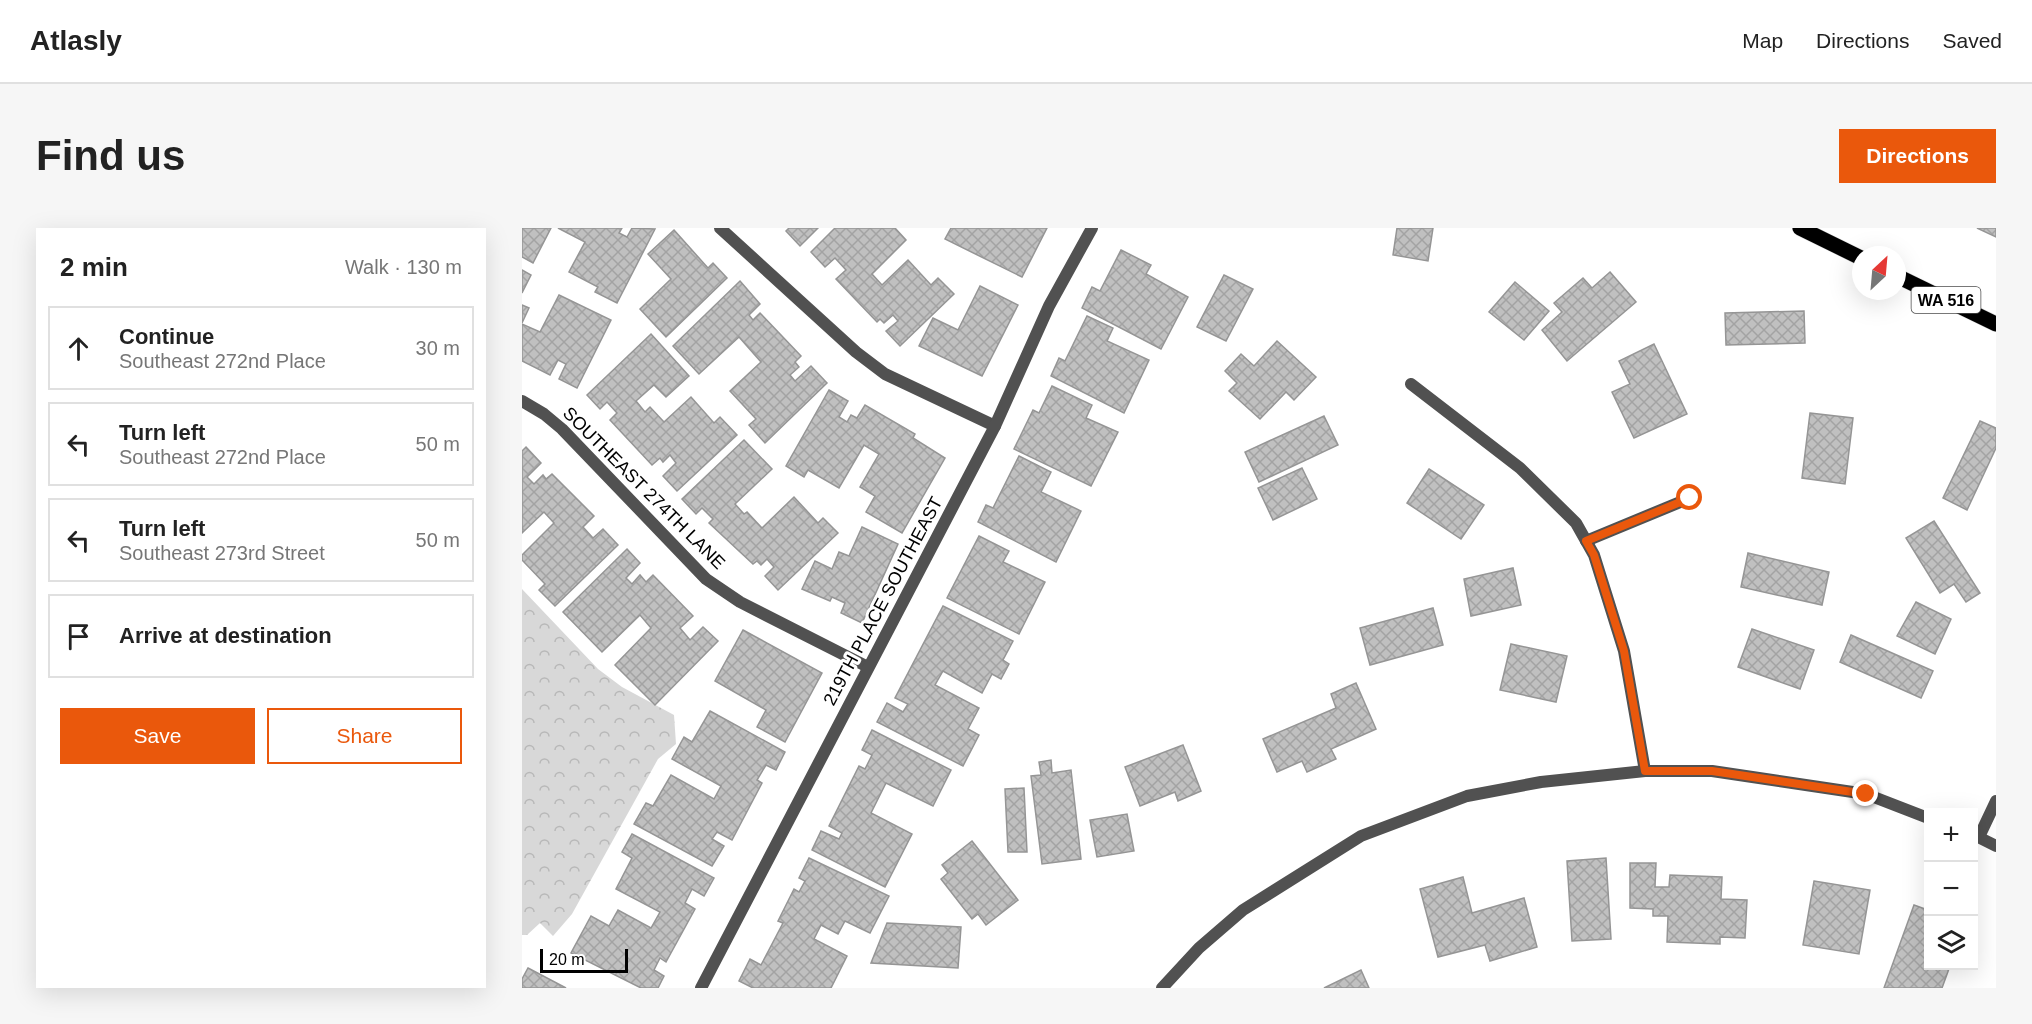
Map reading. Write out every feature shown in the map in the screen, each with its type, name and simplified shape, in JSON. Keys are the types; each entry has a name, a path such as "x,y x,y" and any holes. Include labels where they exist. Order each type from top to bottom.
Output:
{"main road":[{"path":"1800,228 1852,254"},
{"name":"WA 516","path":"1906,280 1996,324"}],"street":[{"path":"720,228 856,352 885,374 995,426"},
{"name":"219TH PLACE SOUTHEAST","path":"700,988 995,426 1049,306 1092,228"},
{"path":"1411,384 1520,468 1576,523 1594,555 1624,651 1645,771"},
{"name":"SOUTHEAST 274TH LANE","path":"522,401 544,414 562,429 706,579 740,602 868,668"},
{"path":"1586,541 1690,498"},
{"path":"1162,988 1199,948 1243,910 1361,836 1467,796 1541,782 1645,771 1712,771 1866,794 1924,816"},
{"path":"1978,832 1996,801"},
{"path":"1978,837 1996,846"}],"green space":[{"path":"522,589 598,669 622,687 674,715 676,744 658,759 572,914 553,936 540,923 527,935 522,935"}],"building":[{"path":"522,228 551,228 533,263 522,257"},
{"path":"558,228 622,228 619,233 627,237 632,228 655,229 617,303 595,292 598,287 569,272 585,242"},
{"path":"789,228 818,228 800,246 786,231"},
{"path":"835,228 895,228 906,240 872,274 882,285 908,260 931,285 938,278 954,294 900,346 886,331 898,321 893,315 884,323 880,319 877,322 836,279 846,270 835,258 825,267 811,252"},
{"path":"951,228 1047,228 1022,277 945,239"},
{"path":"1397,228 1433,228 1428,261 1393,255"},
{"path":"1977,228 1996,228 1996,237"},
{"path":"674,230 708,268 713,263 727,278 666,337 640,309 671,279 648,254"},
{"path":"1121,250 1151,265 1146,274 1188,297 1161,349 1082,308 1092,287 1100,291"},
{"path":"522,270 531,275 522,293"},
{"path":"1610,272 1636,302 1567,361 1542,330 1562,312 1554,303 1583,278 1592,288"},
{"path":"1224,275 1253,289 1226,341 1197,327"},
{"path":"740,281 760,304 749,315 753,320 760,313 801,356 795,362 799,367 790,375 795,381 811,366 827,383 765,443 749,425 756,419 730,391 761,362 739,337 699,374 673,346"},
{"path":"1515,282 1549,311 1524,340 1489,312"},
{"path":"980,286 1018,305 982,376 919,346 933,318 958,330"},
{"path":"559,295 611,320 577,388 559,379 566,364 558,360 550,375 522,361 522,324 540,332"},
{"path":"522,305 529,308 522,323"},
{"path":"1804,311 1805,343 1726,345 1725,313"},
{"path":"1087,316 1113,328 1107,341 1149,360 1124,413 1051,376 1059,358 1065,361"},
{"path":"651,334 689,376 666,397 654,385 636,401 645,412 650,407 664,422 691,397 714,423 720,417 737,435 677,491 663,476 676,463 670,455 663,462 660,458 652,465 610,420 617,413 607,402 600,409 587,395"},
{"path":"1277,341 1316,377 1294,400 1286,392 1260,419 1229,391 1237,383 1225,371 1241,354 1254,366"},
{"path":"1654,344 1687,414 1634,438 1612,392 1630,384 1619,361"},
{"path":"1052,386 1092,405 1086,418 1118,432 1091,486 1014,449 1033,410 1039,413"},
{"path":"829,390 848,401 839,417 847,422 851,415 857,418 865,405 915,434 913,438 945,458 902,533 866,512 875,496 860,487 879,454 864,445 839,488 808,470 804,477 786,466"},
{"path":"1810,413 1853,418 1845,484 1802,478"},
{"path":"1324,416 1338,445 1259,482 1245,452"},
{"path":"1980,421 1996,428 1996,448 1967,510 1943,498"},
{"path":"744,440 772,469 735,504 744,514 747,512 762,528 794,497 818,523 823,518 838,533 778,590 765,576 774,567 767,559 761,565 757,561 753,564 709,523 713,519 702,508 696,514 682,499"},
{"path":"526,447 541,463 527,477 534,484 543,475 546,479 552,474 594,516 583,527 593,538 603,529 618,545 555,606 539,590 545,584 522,560 522,555 554,523 544,512 522,533 522,451"},
{"path":"1019,456 1051,472 1041,492 1081,511 1056,562 978,522 986,505 993,508"},
{"path":"1302,468 1317,499 1273,520 1258,488"},
{"path":"1429,469 1484,505 1461,539 1407,503"},
{"path":"1934,521 1980,593 1966,602 1954,584 1940,593 1906,538"},
{"path":"862,527 898,544 862,623 841,613 845,603 832,597 830,601 802,589 815,561 832,569 839,552 849,556"},
{"path":"979,536 1009,551 1003,562 1045,582 1019,634 947,598"},
{"path":"627,549 640,563 626,578 632,584 640,575 646,582 653,575 693,616 680,628 690,640 703,627 718,641 655,705 615,665 651,628 640,615 602,652 563,612"},
{"path":"1748,553 1829,572 1822,605 1741,587"},
{"path":"1513,568 1521,605 1471,616 1464,579"},
{"path":"1916,602 1951,619 1935,654 1897,636"},
{"path":"943,606 1013,641 1003,660 1009,664 1001,679 992,674 982,693 943,671 935,685 979,708 968,729 979,735 963,766 877,722 887,703 903,712 908,704 895,698"},
{"path":"1433,608 1443,645 1370,665 1360,628"},
{"path":"1752,629 1814,650 1800,689 1738,667"},
{"path":"743,630 822,673 785,742 757,727 766,710 715,681"},
{"path":"1851,635 1933,671 1921,698 1840,662"},
{"path":"1511,644 1567,656 1556,702 1500,690"},
{"path":"1356,683 1376,729 1331,749 1336,759 1307,772 1302,761 1277,772 1263,739 1336,708 1331,694"},
{"path":"710,711 785,752 776,770 766,765 757,780 762,783 732,840 717,832 712,839 724,846 712,866 634,824 646,803 653,806 671,775 714,799 721,786 672,759 684,737 692,742"},
{"path":"872,730 951,770 933,806 886,783 871,813 912,834 885,887 812,850 821,831 839,839 842,833 829,826 859,766 865,769 872,755 862,750"},
{"path":"1183,745 1201,791 1178,801 1175,792 1140,806 1125,767"},
{"path":"1051,760 1052,773 1071,770 1081,859 1042,864 1031,776 1041,775 1039,762"},
{"path":"1024,788 1027,852 1008,852 1005,789"},
{"path":"1127,814 1134,851 1097,857 1090,820"},
{"path":"632,834 714,878 704,896 692,889 685,903 695,909 666,962 660,958 654,970 664,976 658,988 641,988 571,953 591,916 609,926 618,910 651,928 660,912 616,889 632,858 622,852"},
{"path":"972,841 1018,900 986,925 978,914 972,919 941,879 948,873 942,865"},
{"path":"809,858 889,896 870,933 845,921 838,934 821,925 814,939 847,956 831,988 753,988 739,981 750,959 761,965 783,923 778,921 794,889 799,892 805,881 799,878"},
{"path":"1606,858 1611,939 1572,941 1567,861"},
{"path":"1630,863 1656,863 1655,887 1669,887 1670,875 1722,877 1721,899 1747,900 1745,938 1720,937 1720,944 1667,942 1668,916 1653,916 1653,909 1630,908"},
{"path":"1463,877 1472,913 1524,898 1537,947 1490,961 1485,945 1438,957 1420,889"},
{"path":"1814,881 1870,890 1859,954 1803,945"},
{"path":"1914,905 1924,909 1924,970 1949,970 1942,988 1884,988"},
{"path":"887,923 961,927 958,968 871,963"},
{"path":"528,968 566,988 522,988 522,979"},
{"path":"1361,970 1369,988 1324,988"}],"route":[{"path":"1690,498 1586,541 1594,555 1624,651 1645,771 1712,771 1866,794"}]}
